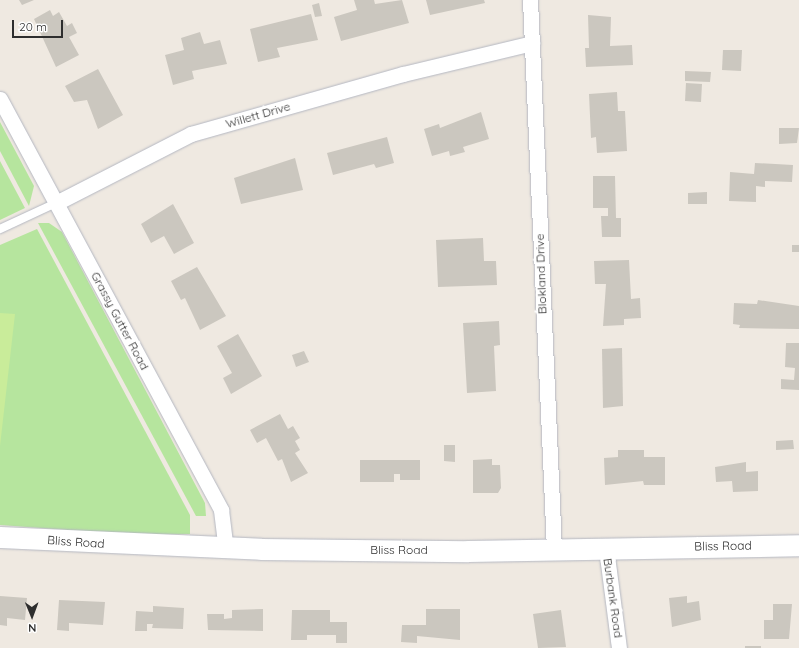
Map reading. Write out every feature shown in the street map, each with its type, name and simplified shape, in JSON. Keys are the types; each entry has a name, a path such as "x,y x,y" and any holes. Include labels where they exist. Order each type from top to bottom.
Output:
{"main road":[{"name":"Bliss Road","path":"0,537 226,548 554,549 799,545"}],"street":[{"name":"Blokland Drive","path":"530,0 554,549"},
{"name":"Willett Drive","path":"56,203 191,134 403,74 532,43"},
{"name":"Grassy Gutter Road","path":"0,99 221,510 226,548"},
{"name":"Burbank Road","path":"606,548 619,648"}],"lane":[{"name":"Willett Drive","path":"0,230 56,203"}],"green space":[{"path":"0,122 34,186 29,206 0,151"},
{"path":"0,161 25,208 0,220"},
{"path":"38,223 49,223 62,232 205,503 206,516 196,516"},
{"path":"37,229 190,515 190,534 135,535 0,525 0,245"},
{"path":"0,313 15,314 0,446"}],"building":[{"path":"19,0 34,0 22,5"},
{"path":"354,0 374,0 375,4 402,0 409,23 341,41 334,17 357,10"},
{"path":"426,0 484,0 485,3 430,15"},
{"path":"319,3 322,16 315,17 312,5"},
{"path":"50,10 53,16 59,12 67,26 72,23 77,33 69,37 79,55 56,67 34,19"},
{"path":"311,14 318,40 277,48 280,57 258,62 250,29"},
{"path":"588,15 611,17 610,46 632,45 633,65 586,67 585,48 589,48"},
{"path":"200,32 204,44 220,40 227,64 192,71 194,79 173,85 165,55 184,50 181,38"},
{"path":"723,50 742,50 741,71 722,70"},
{"path":"98,69 123,115 98,129 87,100 74,102 65,86"},
{"path":"685,71 711,72 710,82 685,81"},
{"path":"686,83 702,84 701,102 685,101"},
{"path":"617,92 618,111 625,111 627,151 597,153 596,137 591,138 589,94"},
{"path":"481,112 489,139 463,147 465,152 450,156 449,151 432,156 424,129 439,124 440,128"},
{"path":"779,128 799,128 797,143 779,144"},
{"path":"387,137 394,163 376,168 374,164 333,175 327,153"},
{"path":"295,158 303,190 241,204 234,178"},
{"path":"755,163 793,165 792,182 765,181 765,187 756,186 756,202 729,201 730,172 754,174"},
{"path":"593,176 615,176 616,218 621,218 621,237 602,237 601,216 608,216 608,208 593,208"},
{"path":"707,192 707,204 688,204 688,193"},
{"path":"173,204 194,243 174,254 164,236 151,243 141,224"},
{"path":"483,238 484,261 496,261 497,285 438,287 436,240"},
{"path":"792,245 799,245 799,252 792,252"},
{"path":"629,260 631,299 640,298 641,318 624,319 624,325 603,326 606,284 595,284 594,261"},
{"path":"197,267 226,316 200,330 185,298 181,300 171,281"},
{"path":"758,300 799,306 799,329 739,328 740,325 733,324 734,303 757,304"},
{"path":"499,321 500,345 494,346 496,391 467,393 463,323"},
{"path":"238,334 262,376 231,394 223,378 232,373 217,346"},
{"path":"786,343 799,343 799,390 781,389 781,379 794,380 795,368 785,367"},
{"path":"622,348 623,406 603,408 602,349"},
{"path":"304,351 309,362 296,367 292,355"},
{"path":"280,414 288,429 293,426 300,438 295,441 300,450 295,453 308,473 291,482 282,459 278,461 266,438 257,443 250,430"},
{"path":"793,440 794,449 776,450 776,441"},
{"path":"444,445 455,445 455,462 444,461"},
{"path":"618,450 644,450 644,457 665,457 665,485 644,485 643,481 605,485 604,458 618,457"},
{"path":"492,459 492,465 500,465 501,488 498,493 473,493 473,460"},
{"path":"360,460 420,460 420,480 400,480 400,474 394,474 394,482 360,482"},
{"path":"746,462 746,472 758,471 758,491 733,492 732,481 716,482 715,467"},
{"path":"0,596 27,598 25,620 7,618 7,626 0,625"},
{"path":"687,596 687,603 699,601 701,620 672,627 669,598"},
{"path":"59,600 105,602 103,625 69,623 69,631 57,630"},
{"path":"773,604 792,604 789,639 764,639 764,620 773,620"},
{"path":"153,606 184,608 183,629 152,628 153,624 147,624 147,631 135,631 136,611 153,612"},
{"path":"263,609 263,631 208,630 207,614 224,614 224,619 232,618 232,610"},
{"path":"426,609 460,609 460,640 417,636 417,643 401,642 402,625 426,625"},
{"path":"292,610 330,610 330,622 347,622 347,643 336,643 336,635 307,635 307,640 291,640"},
{"path":"561,610 566,647 538,648 533,614"},
{"path":"745,646 761,646 761,648 745,648"}]}
